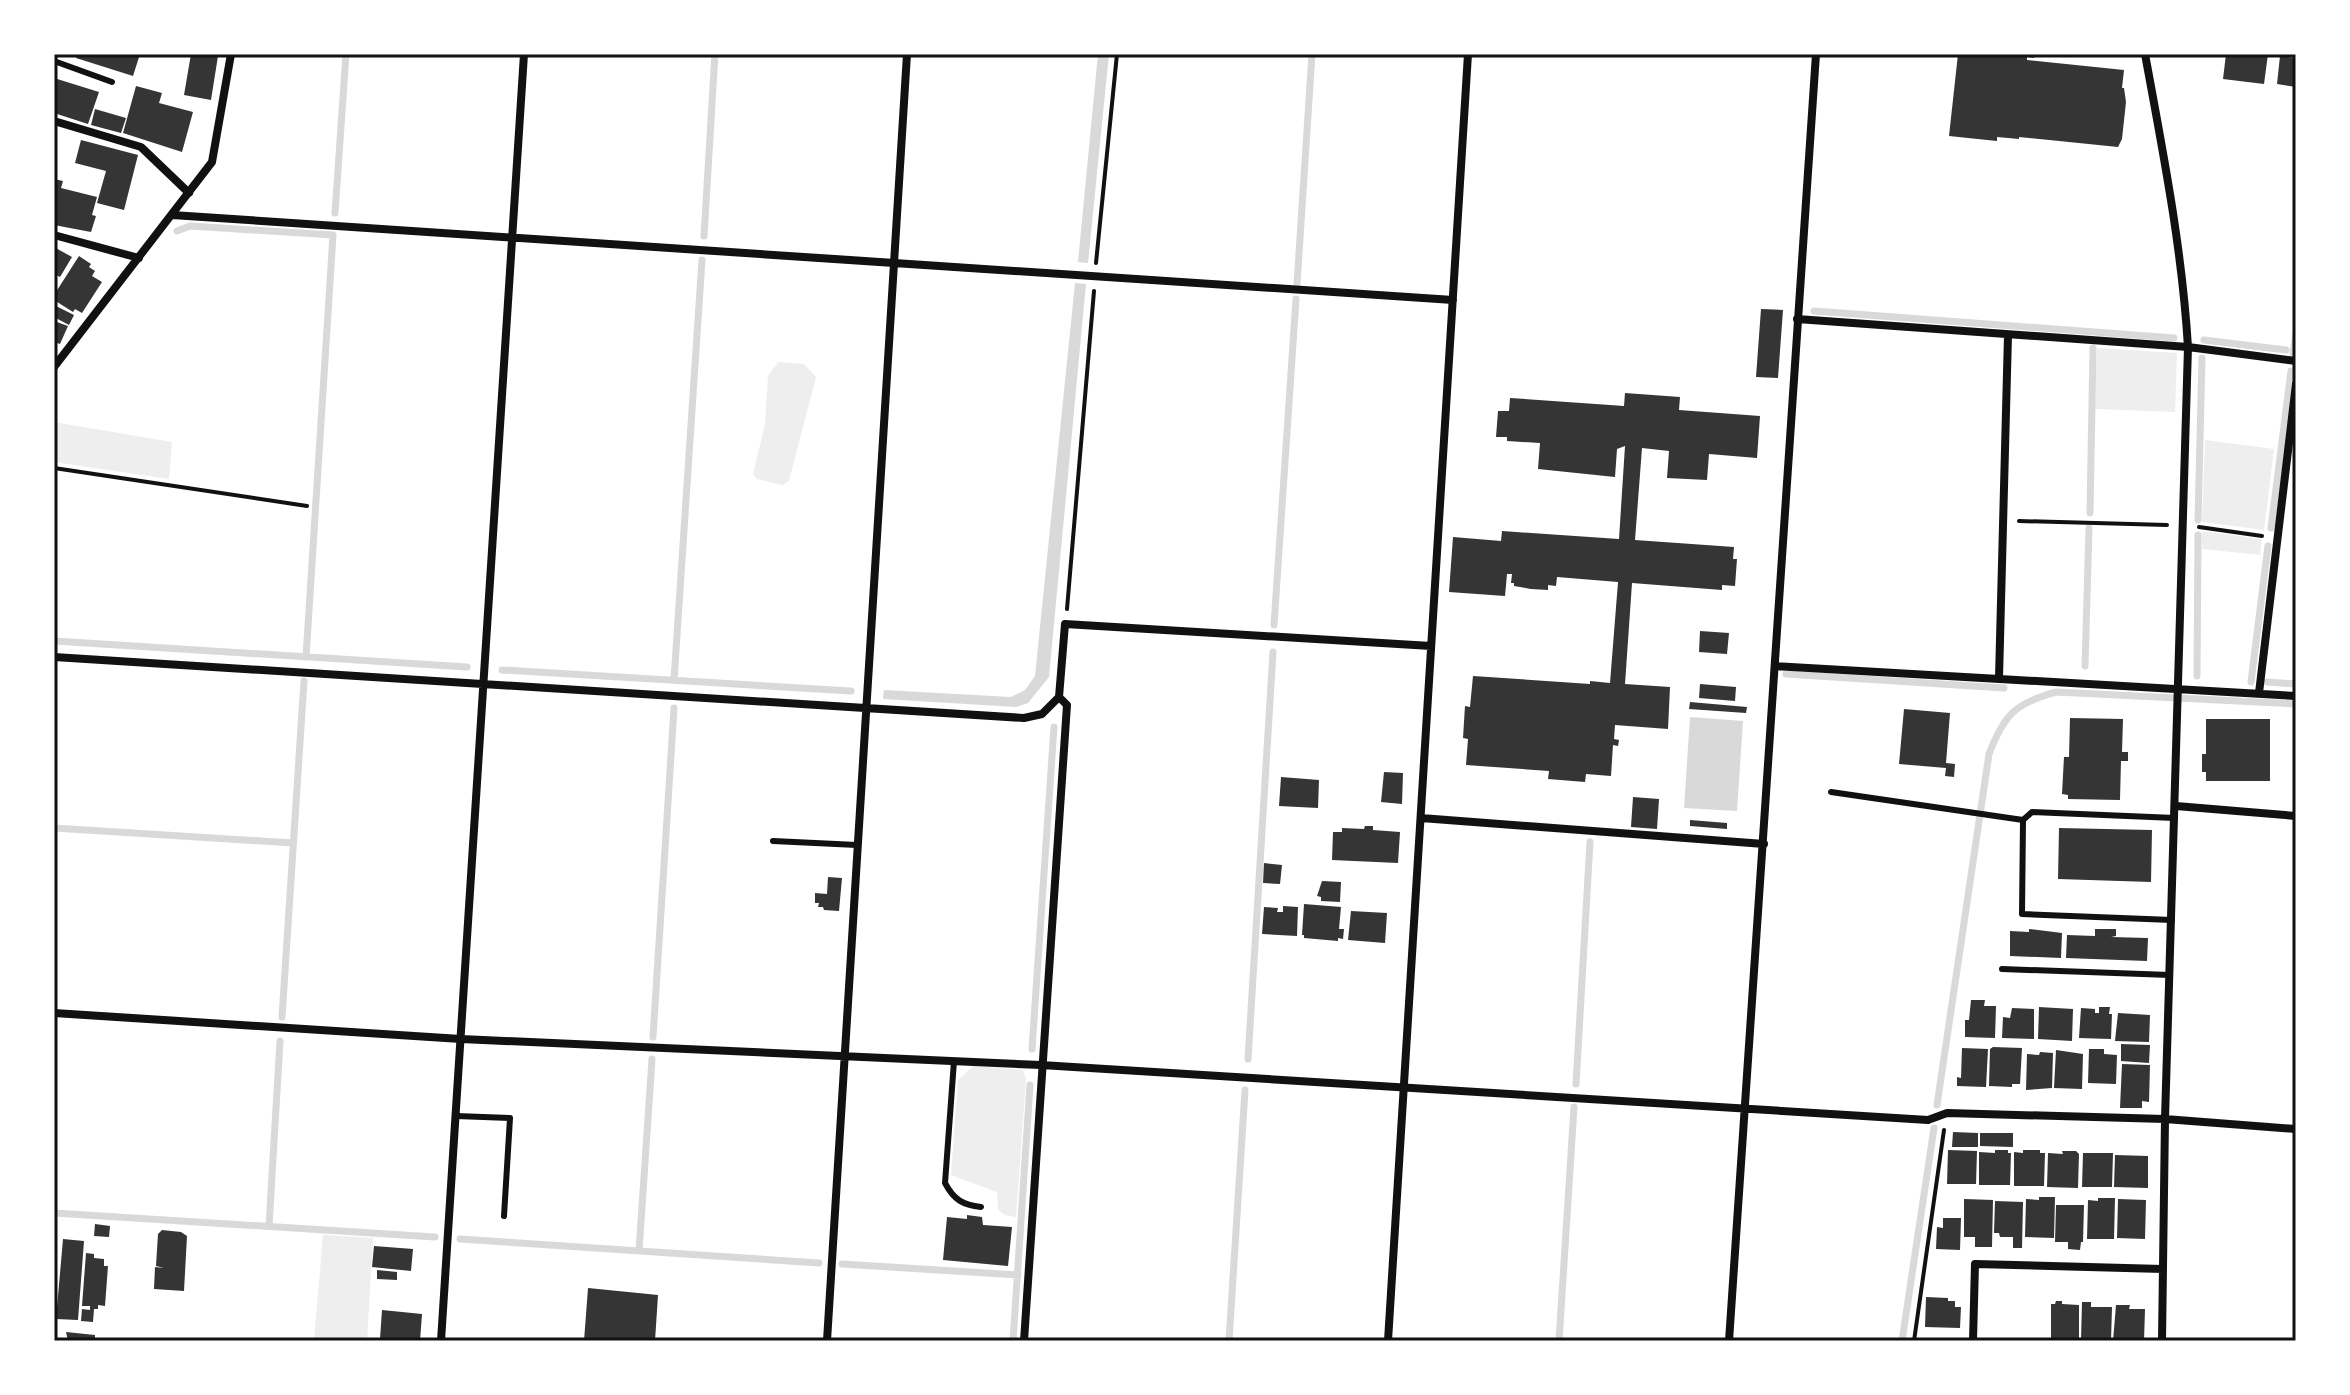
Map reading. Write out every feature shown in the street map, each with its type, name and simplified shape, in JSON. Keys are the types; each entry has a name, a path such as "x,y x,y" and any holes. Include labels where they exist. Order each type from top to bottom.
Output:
{"street":[{"path":"54,367 212,162 231,54"},
{"path":"441,1341 524,54"},
{"path":"827,1341 907,54"},
{"path":"1388,1341 1468,54"},
{"path":"1729,1341 1816,54"},
{"path":"2145,54 2175,212 2188,347 2165,1119 2162,1341"},
{"path":"54,121 141,147 189,193"},
{"path":"172,215 1453,300"},
{"path":"54,235 139,258"},
{"path":"1797,319 2188,347 2296,361"},
{"path":"1999,678 2008,335"},
{"path":"2259,693 2296,384"},
{"path":"54,657 1024,718 1042,714 1059,697 1065,624 1431,646"},
{"path":"1775,666 2296,696"},
{"path":"1024,1341 1067,705 1059,697"},
{"path":"2176,806 2296,816"},
{"path":"1421,818 1764,844"},
{"path":"54,1013 461,1039 1041,1065 1928,1120 1947,1113 2165,1119 2296,1129"},
{"path":"1973,1341 1975,1264 2163,1269"}],"lane":[{"path":"54,61 112,82"},
{"path":"1831,792 2023,820"},
{"path":"2172,920 2022,914 2023,820 2032,812 2175,818"},
{"path":"773,841 857,845"},
{"path":"2002,969 2170,975"},
{"path":"954,1061 945,1183 952,1196 966,1206 981,1207"},
{"path":"456,1116 510,1118 504,1216"}],"path":[{"path":"1065,624 1117,54"},
{"path":"54,468 307,506"},
{"path":"2003,521 2184,525 2278,538"},
{"path":"1914,1341 1947,1113"}],"shaded area":[{"path":"1098,54 1109,54 1088,263 1078,262"},
{"path":"1075,283 1086,284 1049,677 1028,703 1016,707 883,699 884,690 1011,697 1025,690 1035,676"},
{"path":"2097,348 2177,353 2175,412 2095,409"},
{"path":"778,362 804,364 816,377 789,481 782,485 757,479 753,474 765,424 768,376"},
{"path":"54,422 172,442 169,479 54,462"},
{"path":"2205,440 2274,449 2264,530 2202,522"},
{"path":"2202,531 2262,539 2260,555 2202,549"},
{"path":"1690,717 1743,721 1737,811 1684,808"},
{"path":"973,1066 1023,1070 1026,1079 1016,1217 998,1210 997,1192 951,1175 958,1080"},
{"path":"323,1235 373,1238 367,1341 314,1341"}],"building":[{"path":"77,54 140,54 133,76 76,58"},
{"path":"191,54 218,56 211,100 184,95"},
{"path":"1958,54 2035,54 2034,58 2027,57 2027,60 2124,70 2122,88 2126,102 2122,139 2118,147 2019,137 1997,137 1997,141 1949,136"},
{"path":"2226,54 2268,54 2264,84 2223,79"},
{"path":"2280,56 2296,58 2296,87 2277,84"},
{"path":"54,78 99,92 88,124 54,113"},
{"path":"136,86 162,93 159,103 193,112 182,152 123,133"},
{"path":"95,109 126,118 121,133 91,125"},
{"path":"81,140 138,155 124,210 97,203 106,171 75,163"},
{"path":"54,179 63,181 61,188 97,197 91,232 54,225"},
{"path":"54,247 72,257 60,277 54,274"},
{"path":"79,256 91,264 89,267 95,271 92,276 102,282 82,313 75,309 73,312 54,300 54,295"},
{"path":"54,305 74,315 69,325 54,317"},
{"path":"1761,309 1783,310 1778,378 1756,377"},
{"path":"54,321 68,326 60,344 54,342"},
{"path":"1625,393 1680,397 1679,410 1760,416 1757,458 1709,454 1707,480 1667,478 1669,451 1642,448 1635,540 1734,547 1733,559 1737,559 1735,586 1722,585 1722,590 1632,583 1625,684 1670,687 1668,729 1615,725 1614,739 1619,740 1618,746 1613,745 1611,776 1586,774 1585,782 1548,779 1549,771 1466,765 1468,739 1463,738 1465,706 1470,707 1473,676 1610,683 1618,582 1557,577 1556,586 1548,585 1548,590 1531,589 1514,586 1511,583 1512,574 1507,574 1505,596 1449,592 1453,537 1501,541 1502,531 1619,539 1625,446 1617,449 1615,477 1538,469 1540,443 1507,441 1507,437 1496,437 1498,411 1509,411 1510,398 1624,406"},
{"path":"1700,631 1729,633 1727,654 1699,652"},
{"path":"1700,684 1736,687 1735,701 1699,698"},
{"path":"1690,702 1747,707 1746,713 1689,709"},
{"path":"1904,709 1950,713 1946,763 1955,764 1954,777 1945,776 1946,768 1899,764"},
{"path":"2070,718 2123,719 2122,752 2128,752 2128,761 2121,761 2120,800 2068,799 2068,795 2062,794 2064,757 2069,757"},
{"path":"2206,719 2270,719 2270,781 2206,781 2206,772 2202,772 2202,754 2206,754"},
{"path":"1384,772 1403,773 1402,804 1381,802"},
{"path":"1281,777 1319,780 1318,808 1279,806"},
{"path":"1633,797 1659,799 1657,829 1631,827"},
{"path":"1690,820 1727,823 1727,829 1690,826"},
{"path":"1365,826 1373,826 1373,830 1400,832 1398,863 1332,860 1333,832 1342,832 1342,828 1364,829"},
{"path":"2059,828 2152,830 2151,882 2058,879"},
{"path":"1264,863 1282,865 1280,884 1263,883"},
{"path":"828,877 842,878 839,911 824,910 818,907 819,903 815,903 815,893 827,894"},
{"path":"1322,881 1341,882 1340,902 1321,901 1321,897 1317,896"},
{"path":"1304,904 1341,907 1339,929 1344,929 1343,939 1304,938"},
{"path":"1283,906 1298,907 1297,936 1262,934 1264,907 1278,908 1277,912 1283,912"},
{"path":"1351,911 1387,913 1385,943 1348,940"},
{"path":"2029,929 2062,933 2061,958 2010,956 2010,931 2029,932"},
{"path":"2095,929 2116,929 2116,936 2111,937 2148,938 2147,961 2066,958 2067,935 2095,936"},
{"path":"1971,1000 1985,1000 1984,1006 1996,1006 1995,1038 1965,1037 1965,1020 1969,1020"},
{"path":"2039,1007 2073,1009 2072,1041 2038,1039"},
{"path":"2099,1007 2110,1007 2111,1039 2079,1038 2081,1008 2095,1009 2095,1013 2099,1013"},
{"path":"2012,1008 2034,1009 2034,1039 2002,1038 2003,1017 2010,1018"},
{"path":"2118,1013 2150,1015 2149,1042 2115,1041"},
{"path":"2121,1044 2150,1045 2149,1063 2121,1061"},
{"path":"1962,1048 1988,1049 1986,1087 1957,1086 1957,1077 1961,1078"},
{"path":"2022,1048 2020,1084 2012,1084 2012,1087 1989,1086 1990,1049"},
{"path":"2089,1049 2104,1049 2104,1054 2117,1055 2116,1084 2088,1083"},
{"path":"2056,1050 2083,1054 2082,1089 2054,1088"},
{"path":"2040,1052 2053,1053 2052,1088 2026,1090 2027,1054 2039,1055"},
{"path":"2122,1064 2150,1065 2149,1102 2142,1101 2142,1108 2120,1108"},
{"path":"1953,1132 1978,1133 1978,1147 1952,1147"},
{"path":"1980,1133 2013,1133 2013,1147 1980,1146"},
{"path":"1948,1150 1977,1151 1976,1184 1947,1184"},
{"path":"1995,1150 2011,1153 2010,1185 1979,1185 1979,1152 1995,1153"},
{"path":"2023,1150 2045,1153 2044,1186 2014,1186 2014,1152 2023,1153"},
{"path":"2062,1151 2076,1151 2079,1154 2078,1188 2047,1187 2048,1153 2063,1154"},
{"path":"2083,1153 2113,1153 2112,1187 2082,1187"},
{"path":"2115,1155 2148,1156 2148,1188 2114,1187"},
{"path":"2039,1197 2055,1197 2054,1238 2025,1237 2026,1199 2039,1200"},
{"path":"2098,1198 2115,1198 2114,1239 2087,1239 2088,1200 2098,1201"},
{"path":"1964,1199 1993,1200 1992,1247 1975,1247 1975,1237 1964,1237"},
{"path":"2118,1199 2146,1200 2145,1239 2117,1238"},
{"path":"1995,1201 2023,1202 2022,1248 2013,1248 2013,1237 2000,1237 1999,1233 1994,1233"},
{"path":"2056,1205 2084,1205 2080,1250 2068,1249 2068,1242 2055,1242"},
{"path":"967,1215 982,1217 983,1225 1012,1227 1008,1266 943,1260 947,1217 967,1219"},
{"path":"1943,1218 1961,1218 1960,1250 1936,1249 1937,1227 1943,1228"},
{"path":"95,1224 110,1226 109,1237 94,1236"},
{"path":"162,1230 181,1232 187,1236 184,1291 154,1289 155,1267 164,1268 156,1266 158,1234"},
{"path":"63,1239 84,1241 78,1320 56,1319"},
{"path":"374,1246 413,1249 411,1271 372,1267"},
{"path":"86,1253 104,1259 104,1266 108,1266 105,1306 98,1305 98,1309 94,1309 93,1322 81,1321 82,1309 90,1310 90,1306 82,1306"},
{"path":"377,1270 397,1272 397,1280 377,1279"},
{"path":"588,1288 658,1295 655,1341 584,1341"},
{"path":"1926,1297 1955,1301 1955,1307 1961,1307 1960,1328 1925,1327"},
{"path":"2056,1301 2079,1305 2079,1340 2051,1339 2051,1304"},
{"path":"2082,1302 2091,1302 2091,1307 2112,1307 2111,1341 2081,1340"},
{"path":"2116,1305 2145,1309 2144,1341 2113,1341"},
{"path":"382,1310 422,1314 420,1341 380,1339"},
{"path":"66,1332 95,1335 95,1341 68,1341"}],"waterway":[{"path":"335,213 346,54"},
{"path":"704,236 715,54"},
{"path":"1297,284 1312,54"},
{"path":"177,231 190,226 333,235 306,657"},
{"path":"674,680 702,260"},
{"path":"1274,625 1296,299"},
{"path":"1814,311 2174,338"},
{"path":"2293,354 2296,333"},
{"path":"2204,340 2286,350"},
{"path":"2090,513 2093,348"},
{"path":"2198,520 2202,358"},
{"path":"2271,528 2291,371"},
{"path":"2085,666 2089,528"},
{"path":"2197,676 2198,535"},
{"path":"2251,682 2268,546"},
{"path":"54,641 467,667"},
{"path":"1248,1059 1273,652"},
{"path":"502,670 851,691"},
{"path":"1786,674 2004,688"},
{"path":"282,1017 304,681"},
{"path":"2267,682 2296,684"},
{"path":"1937,1105 1989,754 2000,729 2013,712 2030,701 2056,692 2296,704"},
{"path":"653,1037 674,708"},
{"path":"1032,1049 1054,727"},
{"path":"54,828 293,843"},
{"path":"1576,1084 1590,842"},
{"path":"269,1226 280,1041"},
{"path":"639,1251 652,1059"},
{"path":"1013,1341 1030,1085"},
{"path":"1229,1341 1245,1090"},
{"path":"1559,1341 1574,1107"},
{"path":"1902,1341 1934,1128"},
{"path":"54,1213 435,1237"},
{"path":"460,1239 819,1263"},
{"path":"842,1264 1018,1275"}]}
